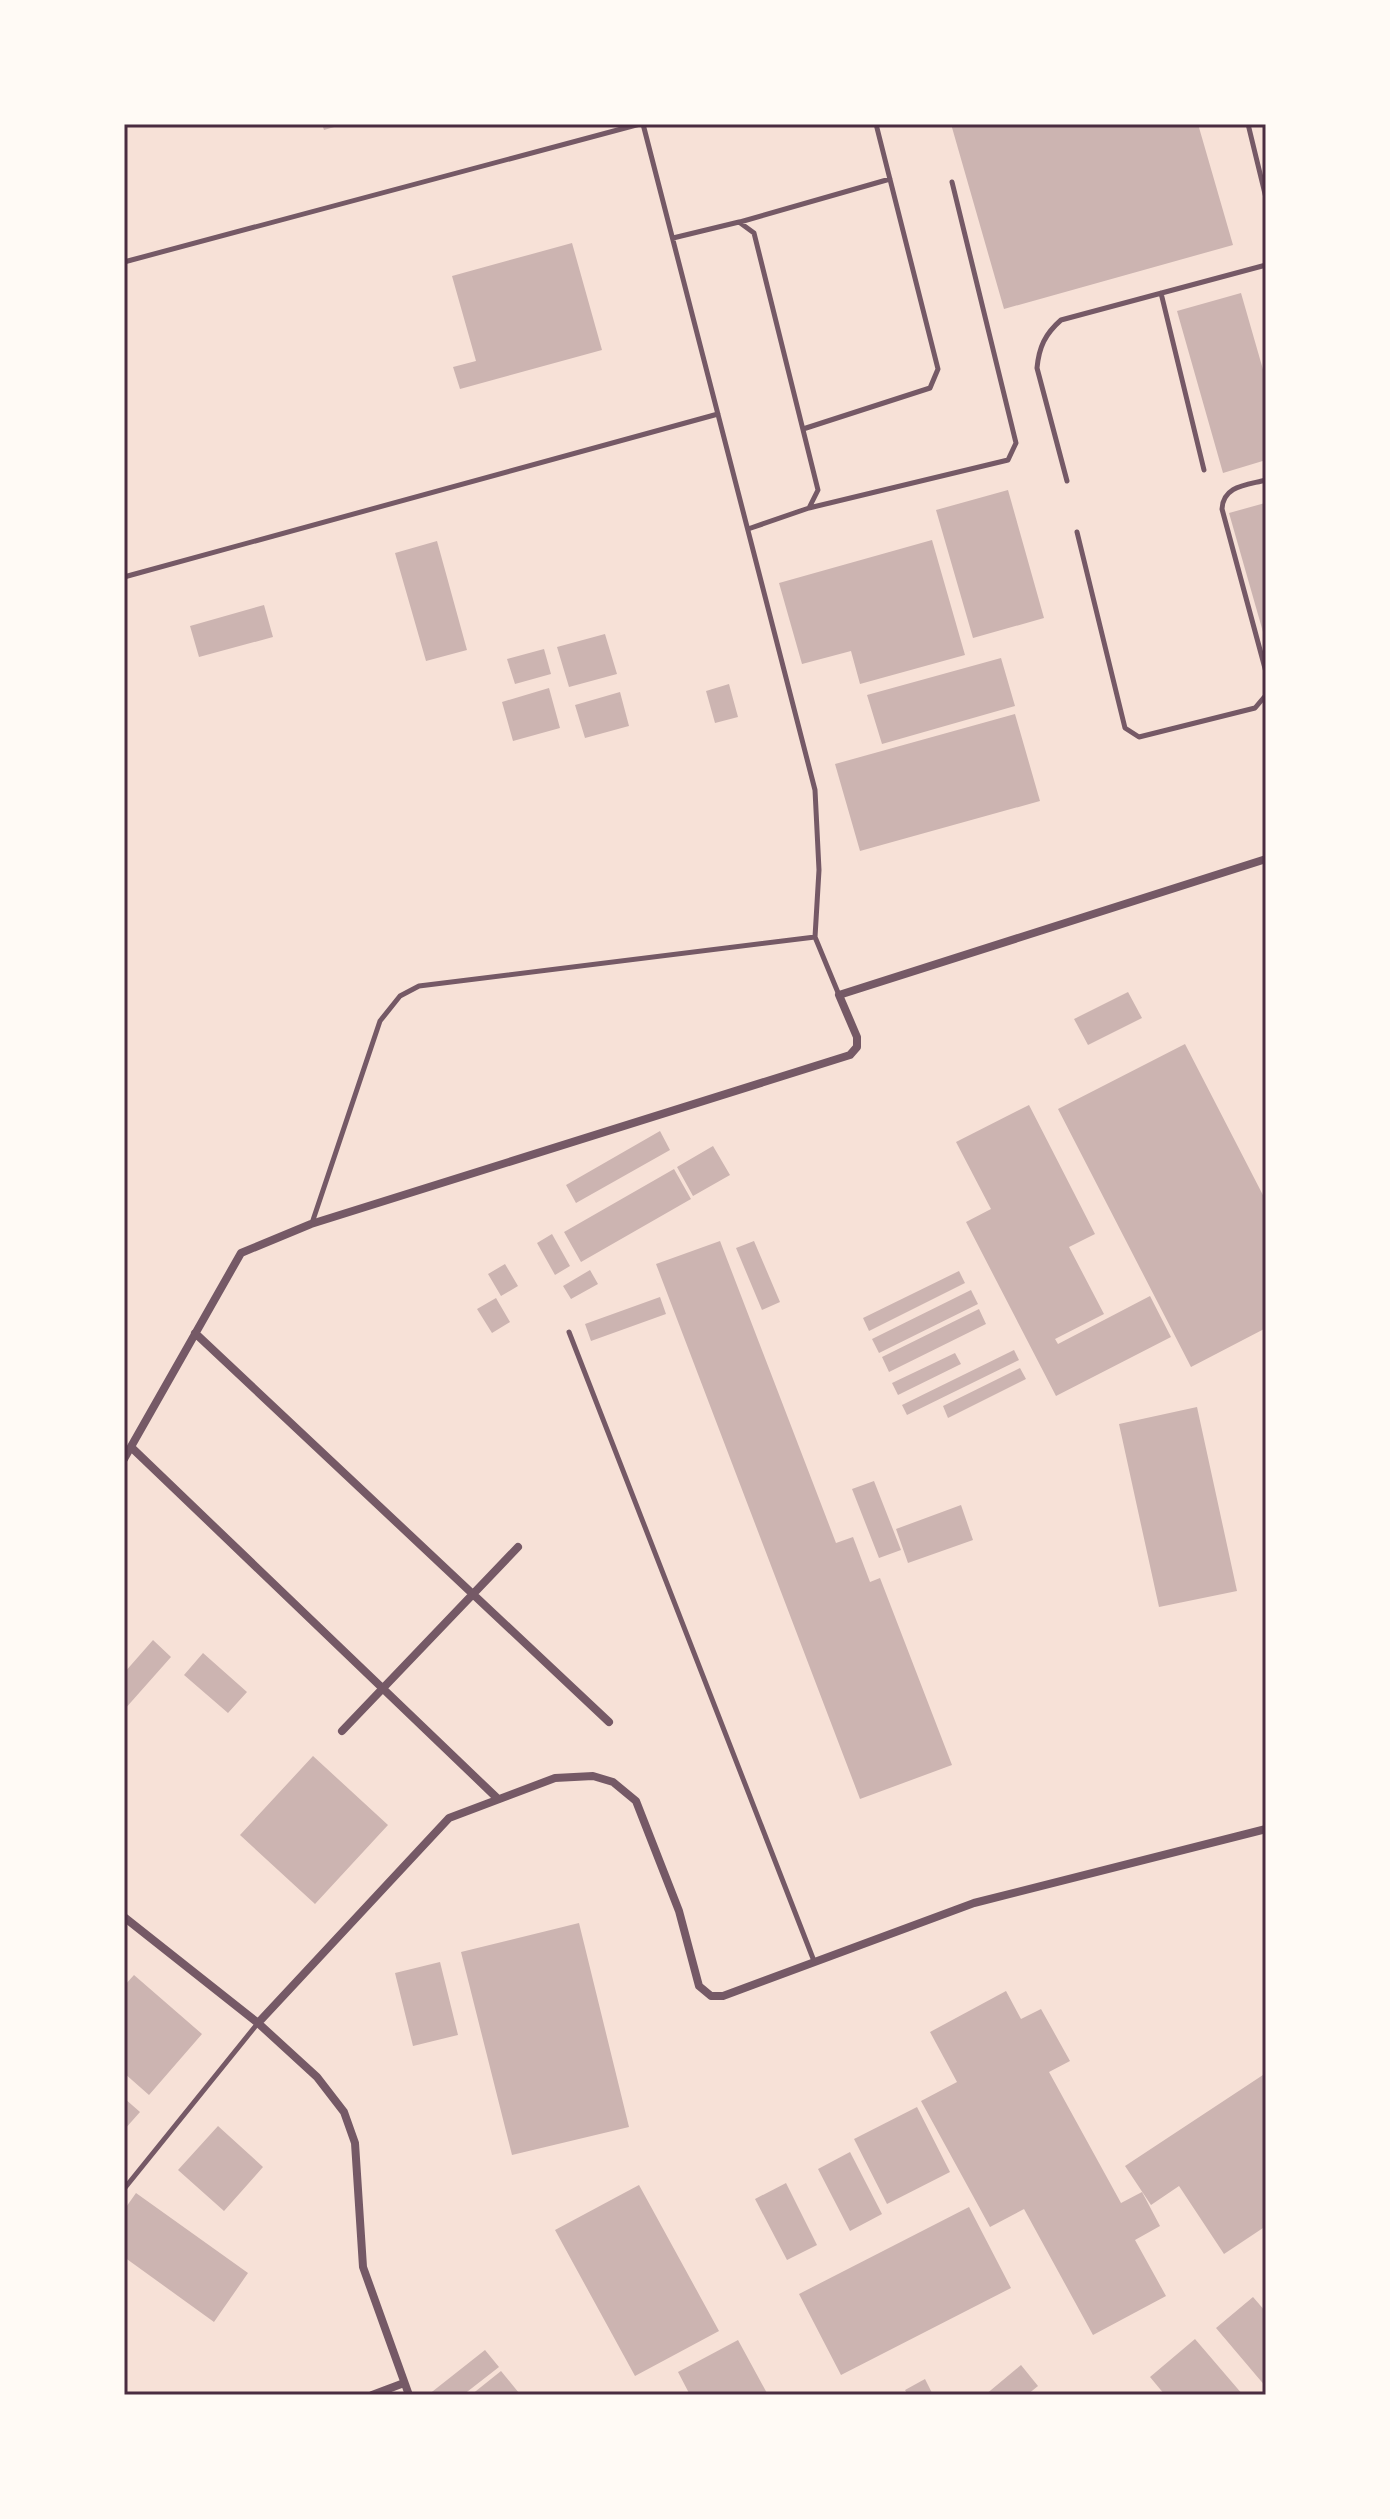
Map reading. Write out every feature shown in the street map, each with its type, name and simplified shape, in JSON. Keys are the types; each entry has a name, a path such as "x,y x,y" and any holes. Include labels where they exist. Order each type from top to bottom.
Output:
{"street":[{"path":"124,1459 241,1253 311,1224 850,1055 857,1047 857,1037 839,995 1266,859"},
{"path":"195,1333 609,1722"},
{"path":"131,1447 497,1798"},
{"path":"342,1731 518,1547"},
{"path":"258,2023 449,1818 555,1778 593,1776 613,1782 636,1801 679,1911 699,1986 711,1996 723,1996 974,1903 1266,1829"},
{"path":"124,1917 258,2023 317,2077 344,2112 355,2143 363,2267 409,2395"},
{"path":"372,2395 404,2383"}],"lane":[{"path":"124,262 642,124 815,790 819,870 815,937 839,995"},
{"path":"803,429 930,388 938,369 876,124"},
{"path":"1248,124 1266,198"},
{"path":"673,238 890,179"},
{"path":"748,529 809,508 1008,460 1016,443 952,182"},
{"path":"739,222 754,233 818,490 809,508"},
{"path":"1067,481 1037,368 1038,351 1047,332 1061,320 1266,265"},
{"path":"1161,293 1204,470"},
{"path":"124,577 718,414"},
{"path":"1266,480 1231,489 1222,500 1266,672"},
{"path":"1077,532 1125,728 1131,734 1139,737 1255,708 1266,695"},
{"path":"311,1224 380,1021 400,996 419,986 815,937"},
{"path":"569,1332 814,1961"},
{"path":"124,2189 258,2023"}],"building":[{"path":"322,124 340,124 341,125 324,130"},
{"path":"951,124 1198,124 1233,245 1004,309"},
{"path":"572,243 602,350 460,389 453,367 476,361 452,276"},
{"path":"1241,293 1266,380 1266,460 1223,473 1177,311"},
{"path":"1008,490 1044,618 973,638 936,510"},
{"path":"1265,503 1266,506 1265,639 1229,513"},
{"path":"932,540 965,655 860,684 851,651 802,664 779,583"},
{"path":"437,541 467,650 426,661 395,553"},
{"path":"264,605 273,637 199,657 190,626"},
{"path":"605,634 617,674 569,687 557,647"},
{"path":"544,649 551,674 515,684 507,659"},
{"path":"1001,658 1015,706 882,744 867,695"},
{"path":"729,684 738,717 715,723 706,691"},
{"path":"549,688 560,728 513,741 502,702"},
{"path":"620,692 629,726 585,738 575,705"},
{"path":"1015,714 1040,801 860,851 835,764"},
{"path":"1128,992 1142,1018 1088,1045 1074,1019"},
{"path":"1185,1044 1266,1201 1266,1328 1191,1367 1058,1109"},
{"path":"1029,1105 1095,1234 1069,1247 1104,1314 1055,1339 1058,1344 1150,1296 1171,1337 1056,1396 966,1222 991,1209 956,1142"},
{"path":"660,1131 670,1150 576,1203 566,1185"},
{"path":"713,1146 730,1175 693,1196 677,1167"},
{"path":"674,1169 691,1199 581,1262 564,1232"},
{"path":"552,1234 570,1266 555,1275 537,1243"},
{"path":"720,1241 836,1543 853,1537 870,1582 880,1578 952,1765 860,1799 656,1264"},
{"path":"754,1241 780,1302 762,1310 736,1248"},
{"path":"505,1264 518,1286 501,1296 488,1274"},
{"path":"590,1270 598,1284 571,1299 563,1286"},
{"path":"959,1271 965,1283 869,1331 863,1318"},
{"path":"971,1290 978,1304 879,1353 872,1339"},
{"path":"660,1297 666,1314 591,1341 585,1324"},
{"path":"496,1298 510,1322 492,1333 477,1309"},
{"path":"979,1309 986,1324 889,1372 882,1357"},
{"path":"1014,1350 1019,1360 907,1415 902,1405"},
{"path":"955,1353 961,1364 898,1395 892,1383"},
{"path":"1020,1368 1026,1379 948,1418 943,1406"},
{"path":"1197,1407 1237,1591 1159,1607 1119,1424"},
{"path":"874,1481 901,1550 879,1558 852,1489"},
{"path":"961,1505 973,1540 908,1563 896,1529"},
{"path":"153,1640 171,1657 124,1710 124,1673"},
{"path":"203,1653 247,1692 228,1713 184,1675"},
{"path":"313,1756 388,1825 315,1904 240,1835"},
{"path":"579,1923 629,2127 512,2155 461,1952"},
{"path":"440,1962 458,2035 413,2046 395,1973"},
{"path":"134,1975 202,2034 149,2095 124,2073 124,1986"},
{"path":"1006,1991 1021,2019 1041,2009 1070,2061 1049,2072 1121,2203 1142,2192 1160,2226 1135,2240 1166,2296 1093,2335 1024,2209 990,2227 921,2101 957,2082 930,2032"},
{"path":"1266,2073 1266,2226 1224,2254 1179,2186 1151,2205 1125,2166"},
{"path":"124,2098 140,2112 124,2130"},
{"path":"917,2107 950,2172 887,2204 854,2139"},
{"path":"218,2126 263,2167 224,2211 178,2170"},
{"path":"850,2152 882,2214 850,2231 818,2169"},
{"path":"786,2183 817,2245 787,2260 755,2199"},
{"path":"639,2185 719,2331 635,2376 555,2230"},
{"path":"136,2193 248,2273 214,2322 124,2257 124,2210"},
{"path":"969,2207 1011,2288 841,2375 799,2294"},
{"path":"1253,2297 1266,2312 1266,2387 1216,2328"},
{"path":"1195,2339 1243,2395 1165,2395 1150,2377"},
{"path":"738,2340 768,2395 690,2395 678,2372"},
{"path":"485,2350 499,2367 463,2395 428,2395"},
{"path":"1021,2365 1038,2386 1027,2395 985,2395"},
{"path":"501,2371 519,2393 471,2395"},
{"path":"925,2379 933,2395 908,2395 905,2390"}]}
